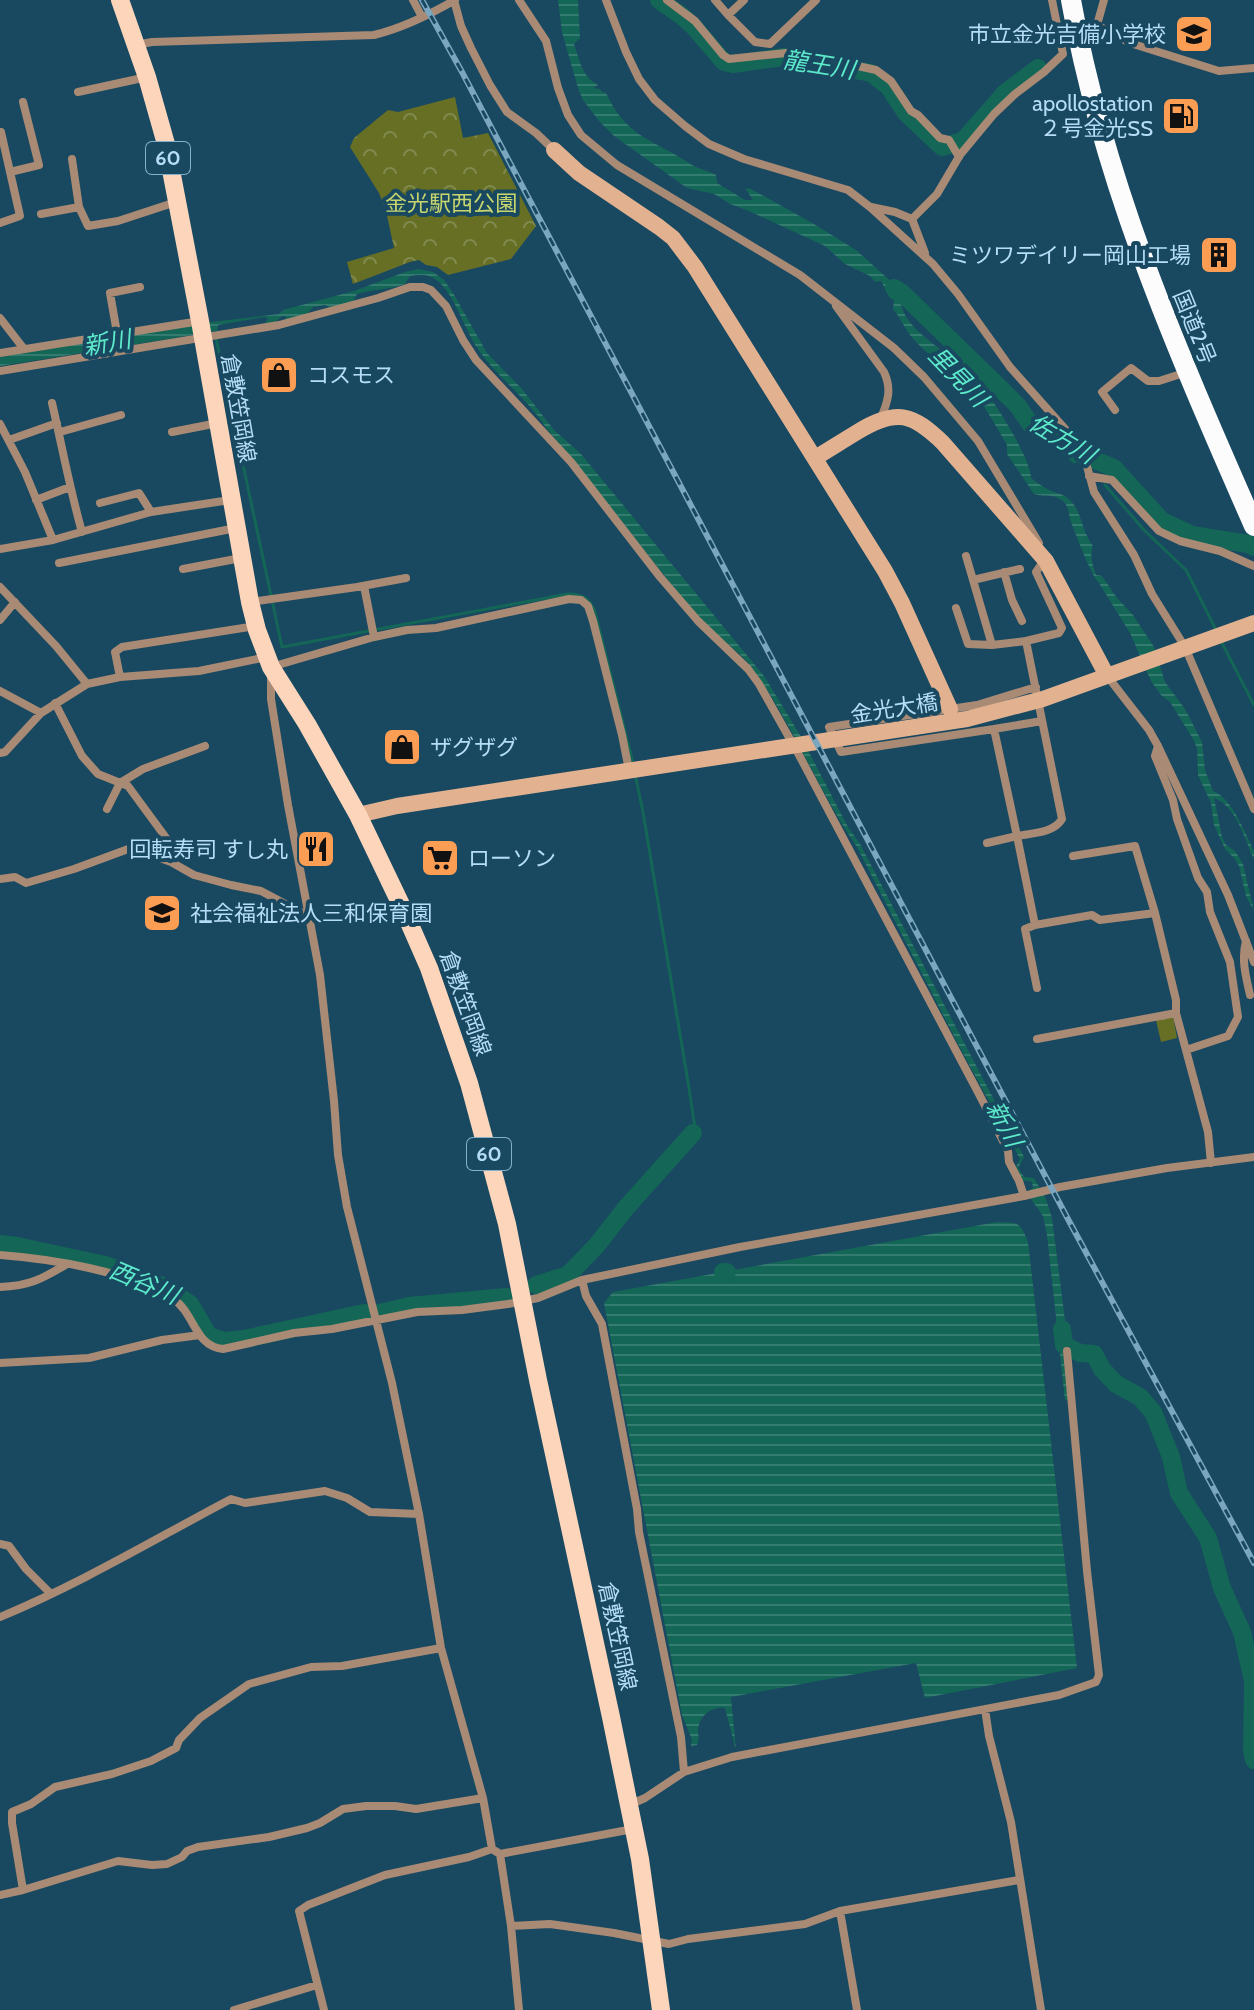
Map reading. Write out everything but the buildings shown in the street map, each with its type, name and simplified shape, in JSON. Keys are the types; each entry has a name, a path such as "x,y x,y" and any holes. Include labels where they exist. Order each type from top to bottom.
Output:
{"highway":[{"name":"国道2号","path":"1071,0 1096,110 1132,232 1187,372 1254,526"}],"main road":[{"name":"倉敷笠岡線","path":"120,0 166,144 242,558 259,601 256,626 269,662 358,815 429,968 485,1139 524,1301 541,1395 634,1829 661,2010"}],"street":[{"path":"413,0 422,17"},
{"path":"136,45 374,35 394,31 455,0 461,26 471,48 507,112 536,133 579,173 673,238 695,267 885,571 963,735"},
{"path":"519,0 546,41 563,102 581,135 617,165 800,275 873,330 924,377 978,441 1031,528 1078,618 1158,746 1228,895 1254,962"},
{"path":"606,0 639,79 655,100 709,144 744,159 848,190 870,207 927,258 958,294 1010,367 1082,448 1094,492 1134,555 1254,809"},
{"path":"667,0 695,21 729,59 786,53 876,70 891,81 911,111 940,138 949,140 957,154"},
{"path":"715,0 755,42 770,44 816,0"},
{"path":"728,15 744,0"},
{"path":"912,219 937,194 957,154 1015,94 1063,54 1052,0"},
{"path":"1088,33 1097,25 1104,0"},
{"path":"1097,25 1130,43 1219,71 1254,68"},
{"path":"78,92 147,77"},
{"path":"6,169 39,165 23,102"},
{"path":"0,223 20,216 6,169 1,132"},
{"path":"72,159 79,207 88,226 118,221 176,202"},
{"path":"41,214 79,207"},
{"path":"870,207 912,219 927,258"},
{"path":"117,333 110,293 140,287"},
{"path":"0,353 117,333 279,325 410,287 431,290 439,297 476,360 571,462 698,621 748,669 759,684 979,1094 1008,1151 1009,1162 1024,1196"},
{"path":"834,303 888,382 890,391 881,418"},
{"path":"0,318 24,349"},
{"path":"0,371 201,329"},
{"path":"1115,410 1102,392 1131,368 1148,381 1159,381 1187,372"},
{"path":"52,403 82,532"},
{"path":"9,440 121,415"},
{"path":"815,458 881,418 896,416 911,419 927,427 943,443 1046,561"},
{"path":"172,432 218,423"},
{"path":"0,424 53,540"},
{"path":"1089,476 1112,480 1159,531 1254,566"},
{"path":"36,500 70,487"},
{"path":"100,503 139,493 151,512"},
{"path":"0,549 53,540 151,512 231,500"},
{"path":"59,563 236,528"},
{"path":"966,556 992,645"},
{"path":"183,569 242,558"},
{"path":"956,608 968,644 1026,641 1059,633 1062,628 1036,572 1046,561"},
{"path":"973,580 1020,569"},
{"path":"1004,572 1022,621"},
{"path":"259,601 406,578"},
{"path":"364,586 374,636"},
{"path":"0,587 87,684"},
{"path":"0,753 5,752 41,713 87,684 120,677 269,662 374,636 436,628 569,599 581,600 588,606 633,769"},
{"path":"0,620 15,602"},
{"name":"金光大橋","path":"358,815 397,806 1005,711 1254,623"},
{"path":"120,677 115,652 122,647 256,626"},
{"path":"987,843 1045,830 1059,825 1062,819 1026,641"},
{"path":"269,662 271,699 323,1000 338,1155 347,1207 392,1383 419,1514 441,1648 496,1852 511,1926 519,2010"},
{"path":"1036,687 977,705 829,727 841,752 1042,721"},
{"path":"0,691 41,713"},
{"path":"55,703 82,756 98,774 128,786 175,850 171,862"},
{"path":"994,729 1024,860 1035,925"},
{"path":"107,809 120,783 143,769 205,746"},
{"path":"1158,746 1155,756 1230,962 1238,1017 1228,1036 1186,1050"},
{"path":"1073,856 1135,846 1155,913 1176,1000 1176,1013 1208,1132 1211,1163"},
{"path":"0,879 15,877 26,883 131,848 171,862 194,875 261,891 310,917"},
{"path":"1037,988 1025,929 1092,915 1100,920 1155,913"},
{"path":"1236,999 1252,996 1244,961 1246,941"},
{"path":"1037,1039 1176,1013"},
{"path":"0,1255 51,1260 119,1277 163,1294 182,1306 212,1348 223,1349 417,1312 462,1310 524,1301 582,1280 740,1247 1167,1168 1254,1157"},
{"path":"0,1287 23,1286 67,1264"},
{"path":"582,1280 586,1296 602,1324 639,1532 681,1737 684,1772"},
{"path":"0,1363 89,1358 162,1340 200,1335"},
{"path":"629,1805 684,1772 732,1757 1059,1695 1096,1682 1099,1675 1067,1351"},
{"path":"0,1617 51,1594 231,1499 245,1503 325,1491 347,1498 370,1512 419,1514"},
{"path":"0,1544 9,1546 51,1594"},
{"path":"23,1890 12,1812 31,1804 55,1787 112,1774 151,1761 176,1748 179,1740 200,1718 249,1684 311,1667 342,1666 441,1648"},
{"path":"985,1709 1011,1822 1041,2010"},
{"path":"0,1895 118,1861 167,1864 198,1847 307,1828 343,1809 395,1806 416,1809 483,1798"},
{"path":"324,2010 299,1911 308,1905 385,1875 496,1852 634,1829"},
{"path":"511,1926 550,1924 669,1944 805,1924 840,1911 1019,1880"},
{"path":"840,1911 857,2010"},
{"path":"234,2010 317,1985"}],"green space":[{"name":"金光駅西公園","path":"455,97 463,138 488,133 536,226 511,259 448,275 419,260 353,284 347,262 394,248 379,193 350,147 354,138 388,110 398,112"},
{"path":"1173,1016 1177,1038 1161,1042 1156,1020"}],"water":[{"path":"558,0 578,0 580,38 574,44 582,67 598,85 593,88 606,93 627,124 692,165 716,175 717,183 745,200 753,200 745,188 751,189 856,250 904,293 901,294 902,306 916,329 980,383 1017,440 1031,478 1074,505 1093,546 1091,557 1096,575 1102,576 1154,647 1165,682 1185,709 1202,742 1205,770 1213,791 1232,808 1254,851 1254,859 1234,815 1214,798 1222,837 1243,864 1254,911 1246,896 1239,866 1225,849 1214,825 1211,803 1198,775 1197,748 1193,739 1170,702 1151,681 1130,633 1092,572 1065,503 1055,497 1034,494 1007,454 1007,445 981,402 961,379 914,340 893,309 894,300 881,281 875,282 870,276 845,264 825,246 714,194 687,188 614,136 583,100 578,88 562,32"},
{"path":"418,269 433,272 444,280 487,353 522,389 554,430 581,454 764,676 800,735 1024,1157 1018,1168 1024,1177 1034,1178 1046,1199 1052,1218 1067,1337 1063,1350 1068,1400 1065,1400 1047,1235 1043,1216 1026,1192 1033,1188 1032,1182 1021,1180 1016,1167 1020,1159 857,847 752,668 699,618 530,407 488,362 439,282 425,275 410,276 405,284 357,294 352,303 331,308 325,305 313,307 307,314 287,320 282,316 274,323 264,325 268,319 265,317 218,325 217,331 0,366 0,357 211,322 279,314 283,310 354,291"},
{"path":"997,1222 1018,1224 1028,1242 1077,1668 925,1698 916,1663 731,1697 736,1750 725,1708 713,1709 703,1717 698,1728 697,1745 691,1746 692,1740 682,1715 604,1303 613,1292"}],"waterway":[{"name":"龍王川","path":"659,0 693,26 724,62 733,64 784,57 871,73 889,87 906,113 942,147 963,141 1005,93 1038,68"},
{"name":"佐方川","path":"894,288 1001,389 1031,425 1037,429 1042,424 1048,426 1073,451 1114,468 1162,521 1192,535 1254,547"},
{"path":"216,338 282,647 568,594 581,596 591,603 595,612 633,763"},
{"path":"1037,429 1074,462"},
{"path":"1105,485 1144,530 1186,570 1216,630"},
{"path":"1221,641 1254,705"},
{"path":"635,774 689,1088 695,1128 693,1133"},
{"name":"西谷川","path":"536,1285 568,1275 693,1133"},
{"name":"西谷川","path":"0,1244 105,1265 166,1287 190,1304 209,1336 224,1341 364,1313"},
{"name":"西谷川","path":"379,1313 409,1306 506,1297"},
{"name":"新川","path":"1062,1329 1064,1345 1080,1353 1094,1354 1102,1369 1116,1384 1140,1397 1153,1412 1171,1457 1179,1493 1208,1538 1222,1588 1242,1632 1253,1681 1254,1760"}],"railway":[{"path":"422,0 1069,1221 1254,1563"}],"place":[{"name":"市立金光吉備小学校","path":"1194,34"},
{"name":"apollostation ２号金光SS","path":"1181,116"},
{"name":"ミツワデイリー岡山工場","path":"1219,255"},
{"name":"コスモス","path":"279,375"},
{"name":"ザグザグ","path":"402,747"},
{"name":"回転寿司 すし丸","path":"316,849"},
{"name":"ローソン","path":"440,858"},
{"name":"社会福祉法人三和保育園","path":"162,913"}],"water label":[{"name":"里見川","path":"958,377"}]}
